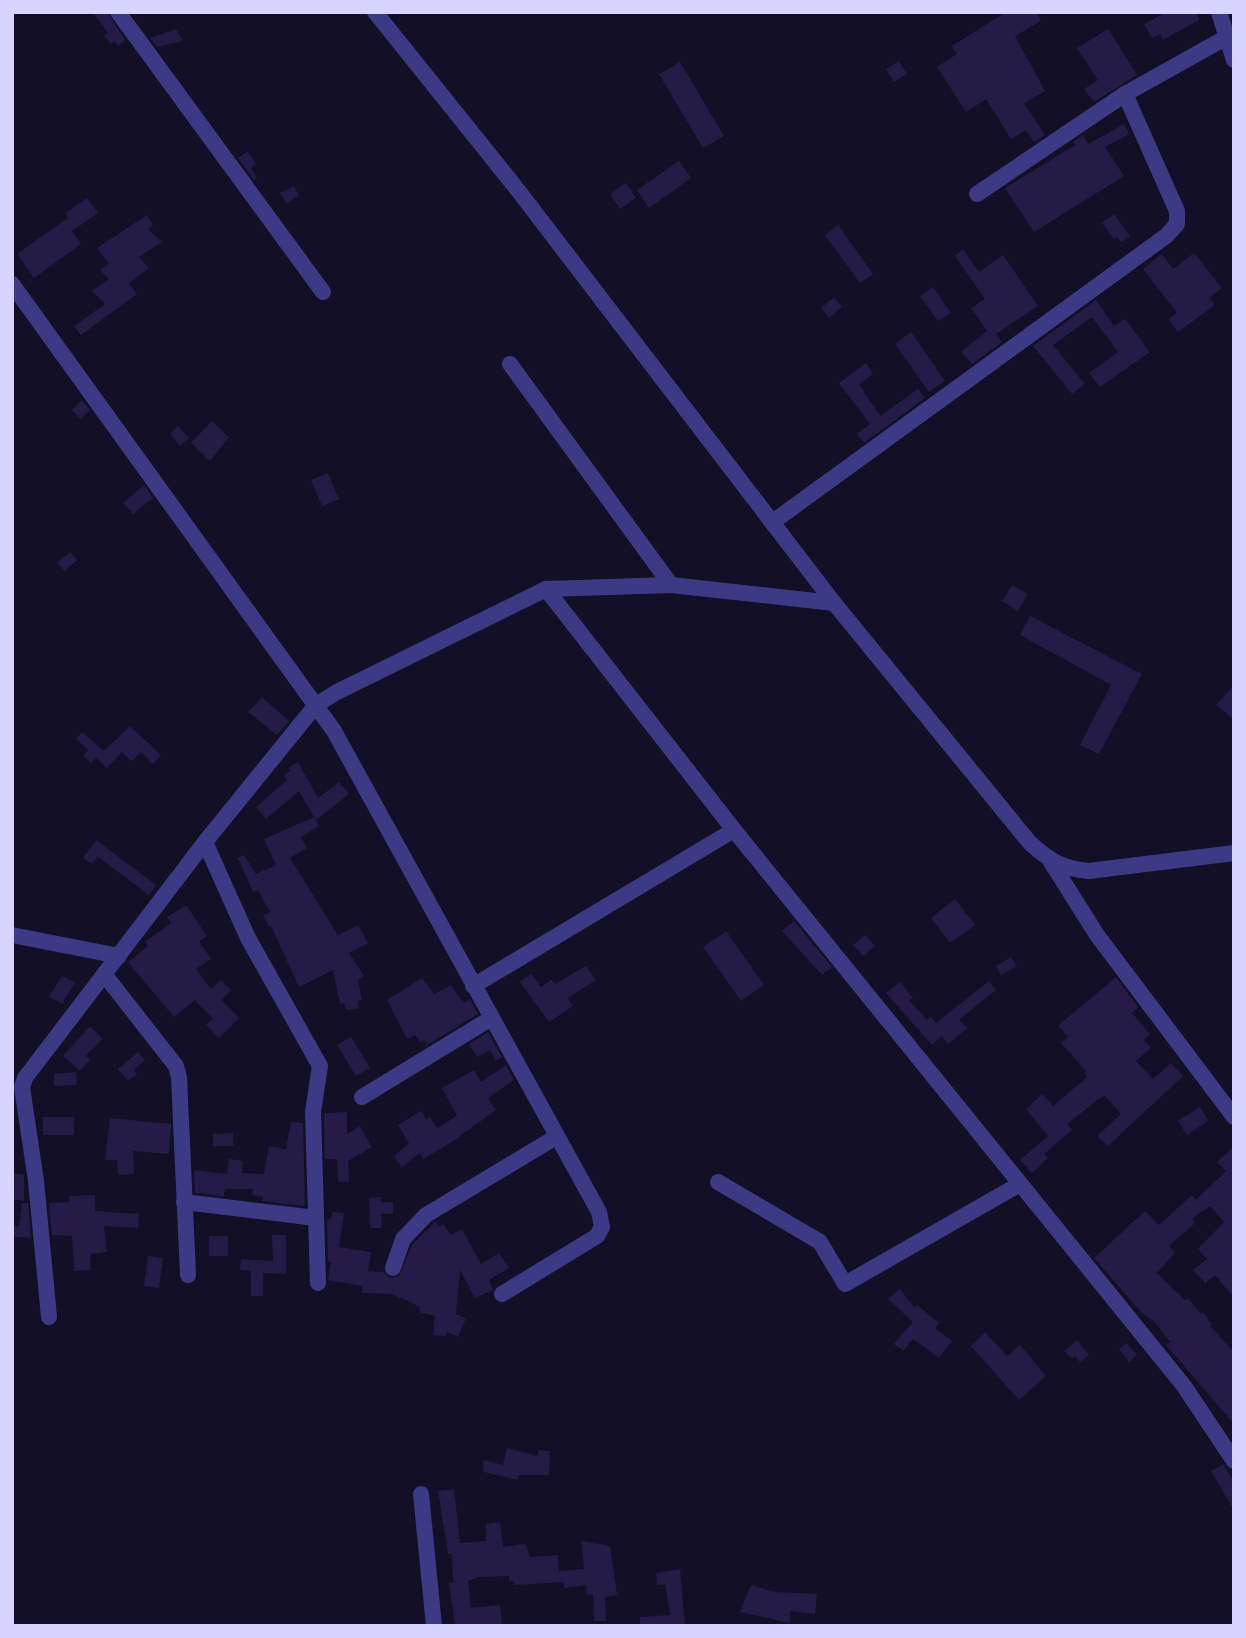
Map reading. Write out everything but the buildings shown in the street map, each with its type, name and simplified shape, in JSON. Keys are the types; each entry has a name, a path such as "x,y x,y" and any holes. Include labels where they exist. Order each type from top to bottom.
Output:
{"street":[{"path":"118,12 323,292"},
{"path":"375,12 774,521 834,603 1030,843 1051,862 1097,936 1234,1117"},
{"path":"1219,12 1234,60"},
{"path":"976,194 1125,94 1227,37"},
{"path":"774,521 1166,236 1177,224 1177,211 1125,94"},
{"path":"14,289 334,731 490,1019 599,1212 602,1227 597,1236 502,1294"},
{"path":"510,364 671,585"},
{"path":"50,1317 36,1181 22,1087 25,1078 205,842 316,705 546,589 671,585 834,603"},
{"path":"546,589 734,830 1184,1386 1234,1461"},
{"path":"472,986 734,830"},
{"path":"205,842 248,938 320,1066 313,1112 318,1283"},
{"path":"1051,862 1069,869 1089,871 1234,853"},
{"path":"12,935 118,956"},
{"path":"104,974 176,1066 179,1077 188,1275"},
{"path":"362,1097 490,1019"},
{"path":"393,1268 403,1239 426,1215 556,1136"},
{"path":"718,1182 820,1242 845,1283 1020,1184"},
{"path":"184,1202 316,1218"},
{"path":"421,1494 434,1626"}]}
